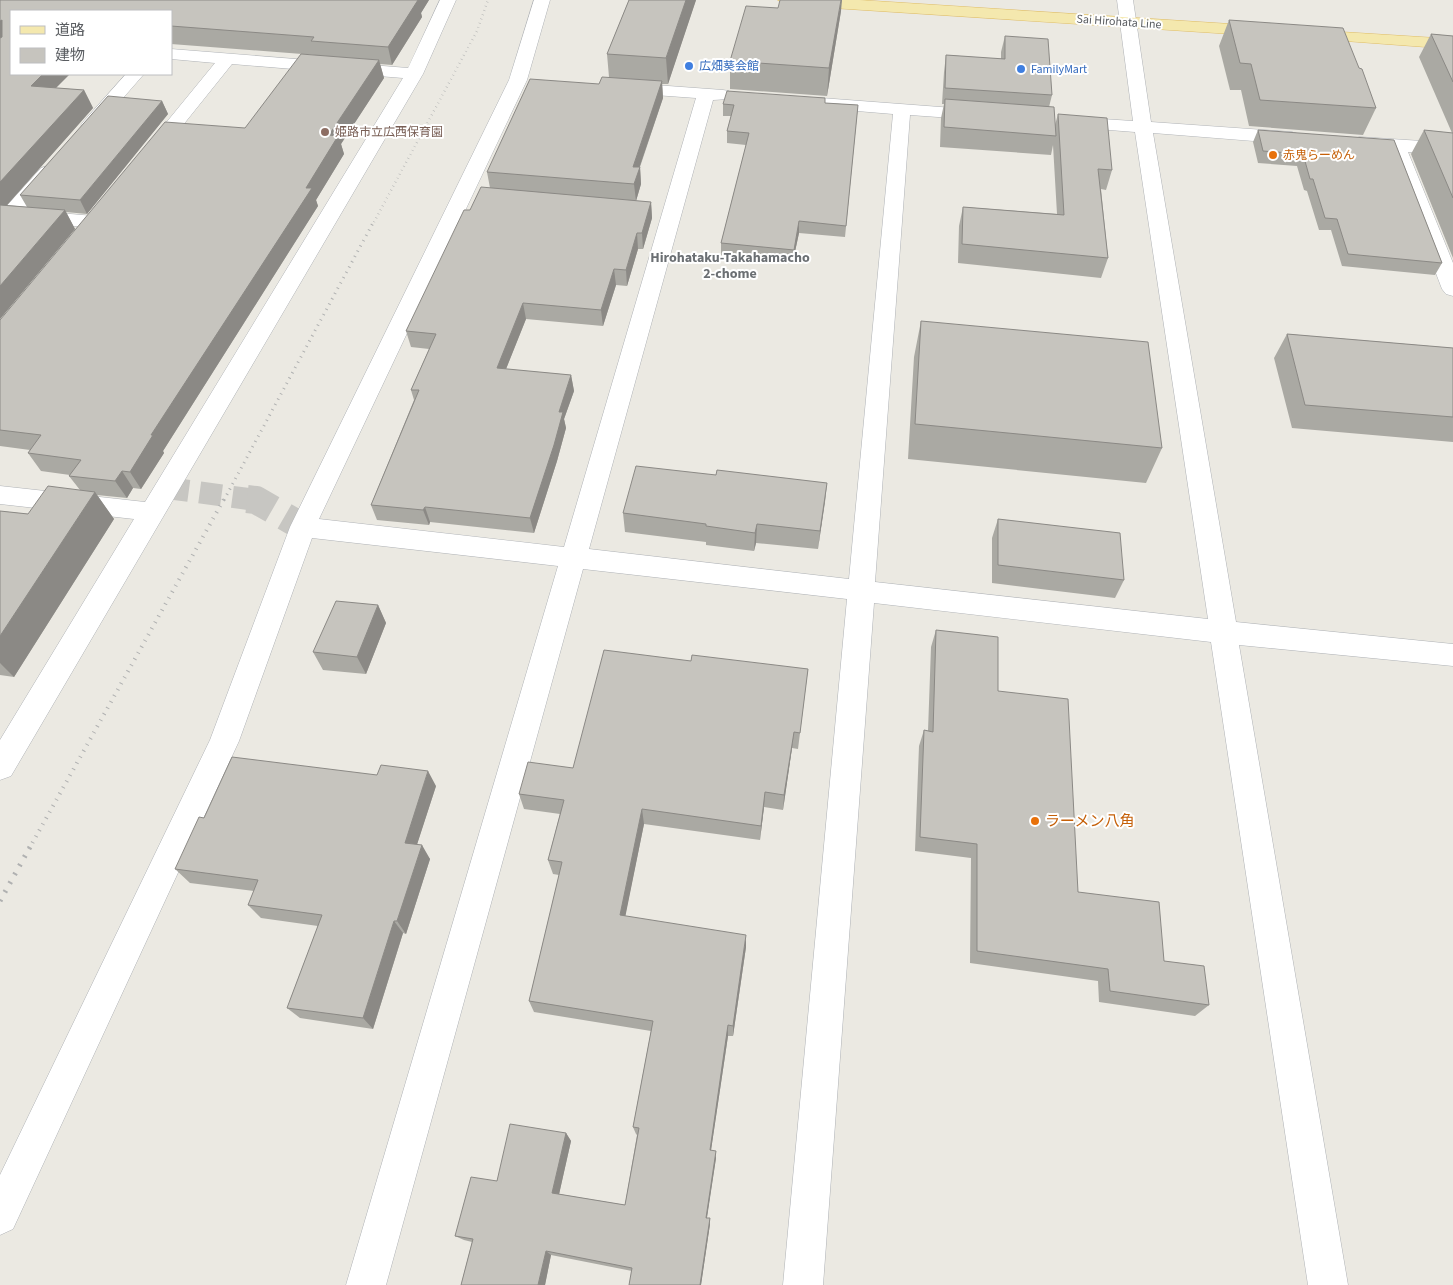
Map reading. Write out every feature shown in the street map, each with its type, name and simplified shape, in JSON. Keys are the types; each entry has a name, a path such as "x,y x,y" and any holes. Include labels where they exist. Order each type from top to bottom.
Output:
{"main road":[{"name":"Sai Hirohata Line","path":"786,0 1127,11 1276,32"},
{"path":"1296,34 1453,44"}],"street":[{"path":"0,768 414,74 448,0"},
{"path":"0,1216 224,741 303,526 528,81 542,0"},
{"path":"1127,11 1143,127 1328,1285"},
{"path":"172,54 414,74"},
{"path":"142,163 227,59"},
{"path":"75,141 134,75"},
{"path":"607,87 736,96"},
{"path":"366,1285 574,558 663,211 706,94"},
{"path":"804,101 998,116"},
{"path":"803,1285 902,109"},
{"path":"1056,120 1308,139"},
{"path":"1347,142 1453,149"},
{"path":"1396,145 1453,289"},
{"path":"62,156 9,215 100,215 82,237"},
{"path":"0,495 153,512"},
{"path":"303,526 1225,632 1453,656"}],"building":[{"path":"0,0 418,0 388,47 311,41 314,37 172,26 172,10 10,10 10,75 42,75 31,86 84,90 0,182 0,38 2,37 2,20 0,21"},
{"path":"629,0 686,0 666,58 607,54"},
{"path":"780,0 841,0 829,68 730,61 746,6 778,8"},
{"path":"1229,20 1343,28 1359,68 1362,69 1376,108 1260,100 1251,64 1240,63"},
{"path":"1431,34 1453,36 1453,82"},
{"path":"1005,36 1048,39 1052,95 945,88 946,55 1005,59"},
{"path":"301,54 379,60 329,135 338,136 306,188 312,188 151,435 153,435 130,472 122,471 115,481 69,476 81,460 28,453 41,435 0,430 0,320 165,122 245,128"},
{"path":"602,77 662,81 633,167 640,167 634,184 487,172 530,79 599,84"},
{"path":"727,91 825,98 825,103 858,105 846,226 799,221 794,250 721,243 749,133 727,131 734,105 723,104"},
{"path":"108,96 162,101 80,200 20,195"},
{"path":"945,99 1054,107 1056,136 944,127"},
{"path":"1058,114 1107,118 1112,170 1098,169 1108,258 962,244 963,207 1064,215"},
{"path":"1258,130 1394,140 1442,263 1348,254 1337,219 1325,218 1313,179 1310,179 1303,154 1263,151"},
{"path":"1424,130 1453,133 1453,198"},
{"path":"481,187 651,202 642,233 637,233 626,270 614,269 601,310 523,303 497,368 571,375 559,412 563,412 554,445 530,518 425,507 423,510 371,505 419,390 411,390 436,334 406,331 464,210 470,210"},
{"path":"0,205 65,210 0,286"},
{"path":"921,321 1148,342 1162,448 915,424"},
{"path":"1287,334 1453,348 1453,417 1305,405"},
{"path":"636,466 716,475 717,470 827,483 820,531 757,524 755,533 706,526 706,524 623,513"},
{"path":"48,486 95,492 0,636 0,511 28,514"},
{"path":"998,519 1120,533 1124,580 998,565"},
{"path":"336,601 378,605 357,657 313,652"},
{"path":"936,630 998,637 998,691 1068,699 1078,892 1159,902 1164,961 1204,966 1209,1005 1110,991 1108,969 977,951 977,844 920,837 924,730 933,732"},
{"path":"604,650 691,661 692,655 808,669 800,733 794,732 784,795 765,792 761,826 642,809 620,915 746,935 733,1026 728,1025 710,1150 716,1151 706,1218 710,1218 700,1285 629,1285 632,1268 546,1251 538,1285 461,1285 473,1239 455,1236 471,1177 497,1181 510,1124 566,1133 552,1193 625,1205 639,1128 633,1127 653,1021 529,1001 562,862 548,860 564,800 519,794 528,762 573,768"},
{"path":"232,757 377,775 381,765 428,771 405,843 422,845 397,921 394,921 363,1018 287,1008 322,915 248,905 258,880 175,869 199,817 204,818"}],"tunnel":[{"path":"167,488 256,500"},
{"path":"247,499 256,500"},
{"path":"256,500 303,527"}],"railway":[{"path":"374,222 477,31 488,0"},
{"path":"224,500 374,221"},
{"path":"29,849 224,499"},
{"path":"0,901 30,847"}],"place":[{"name":"広畑葵会館","path":"689,66"},
{"name":"FamilyMart","path":"1021,69"},
{"name":"姫路市立広西保育園","path":"325,132"},
{"name":"赤鬼らーめん","path":"1273,155"},
{"name":"ラーメン八角","path":"1035,821"}],"district":[{"name":"Hirohataku-Takahamacho 2-chome","path":"730,266"}]}
